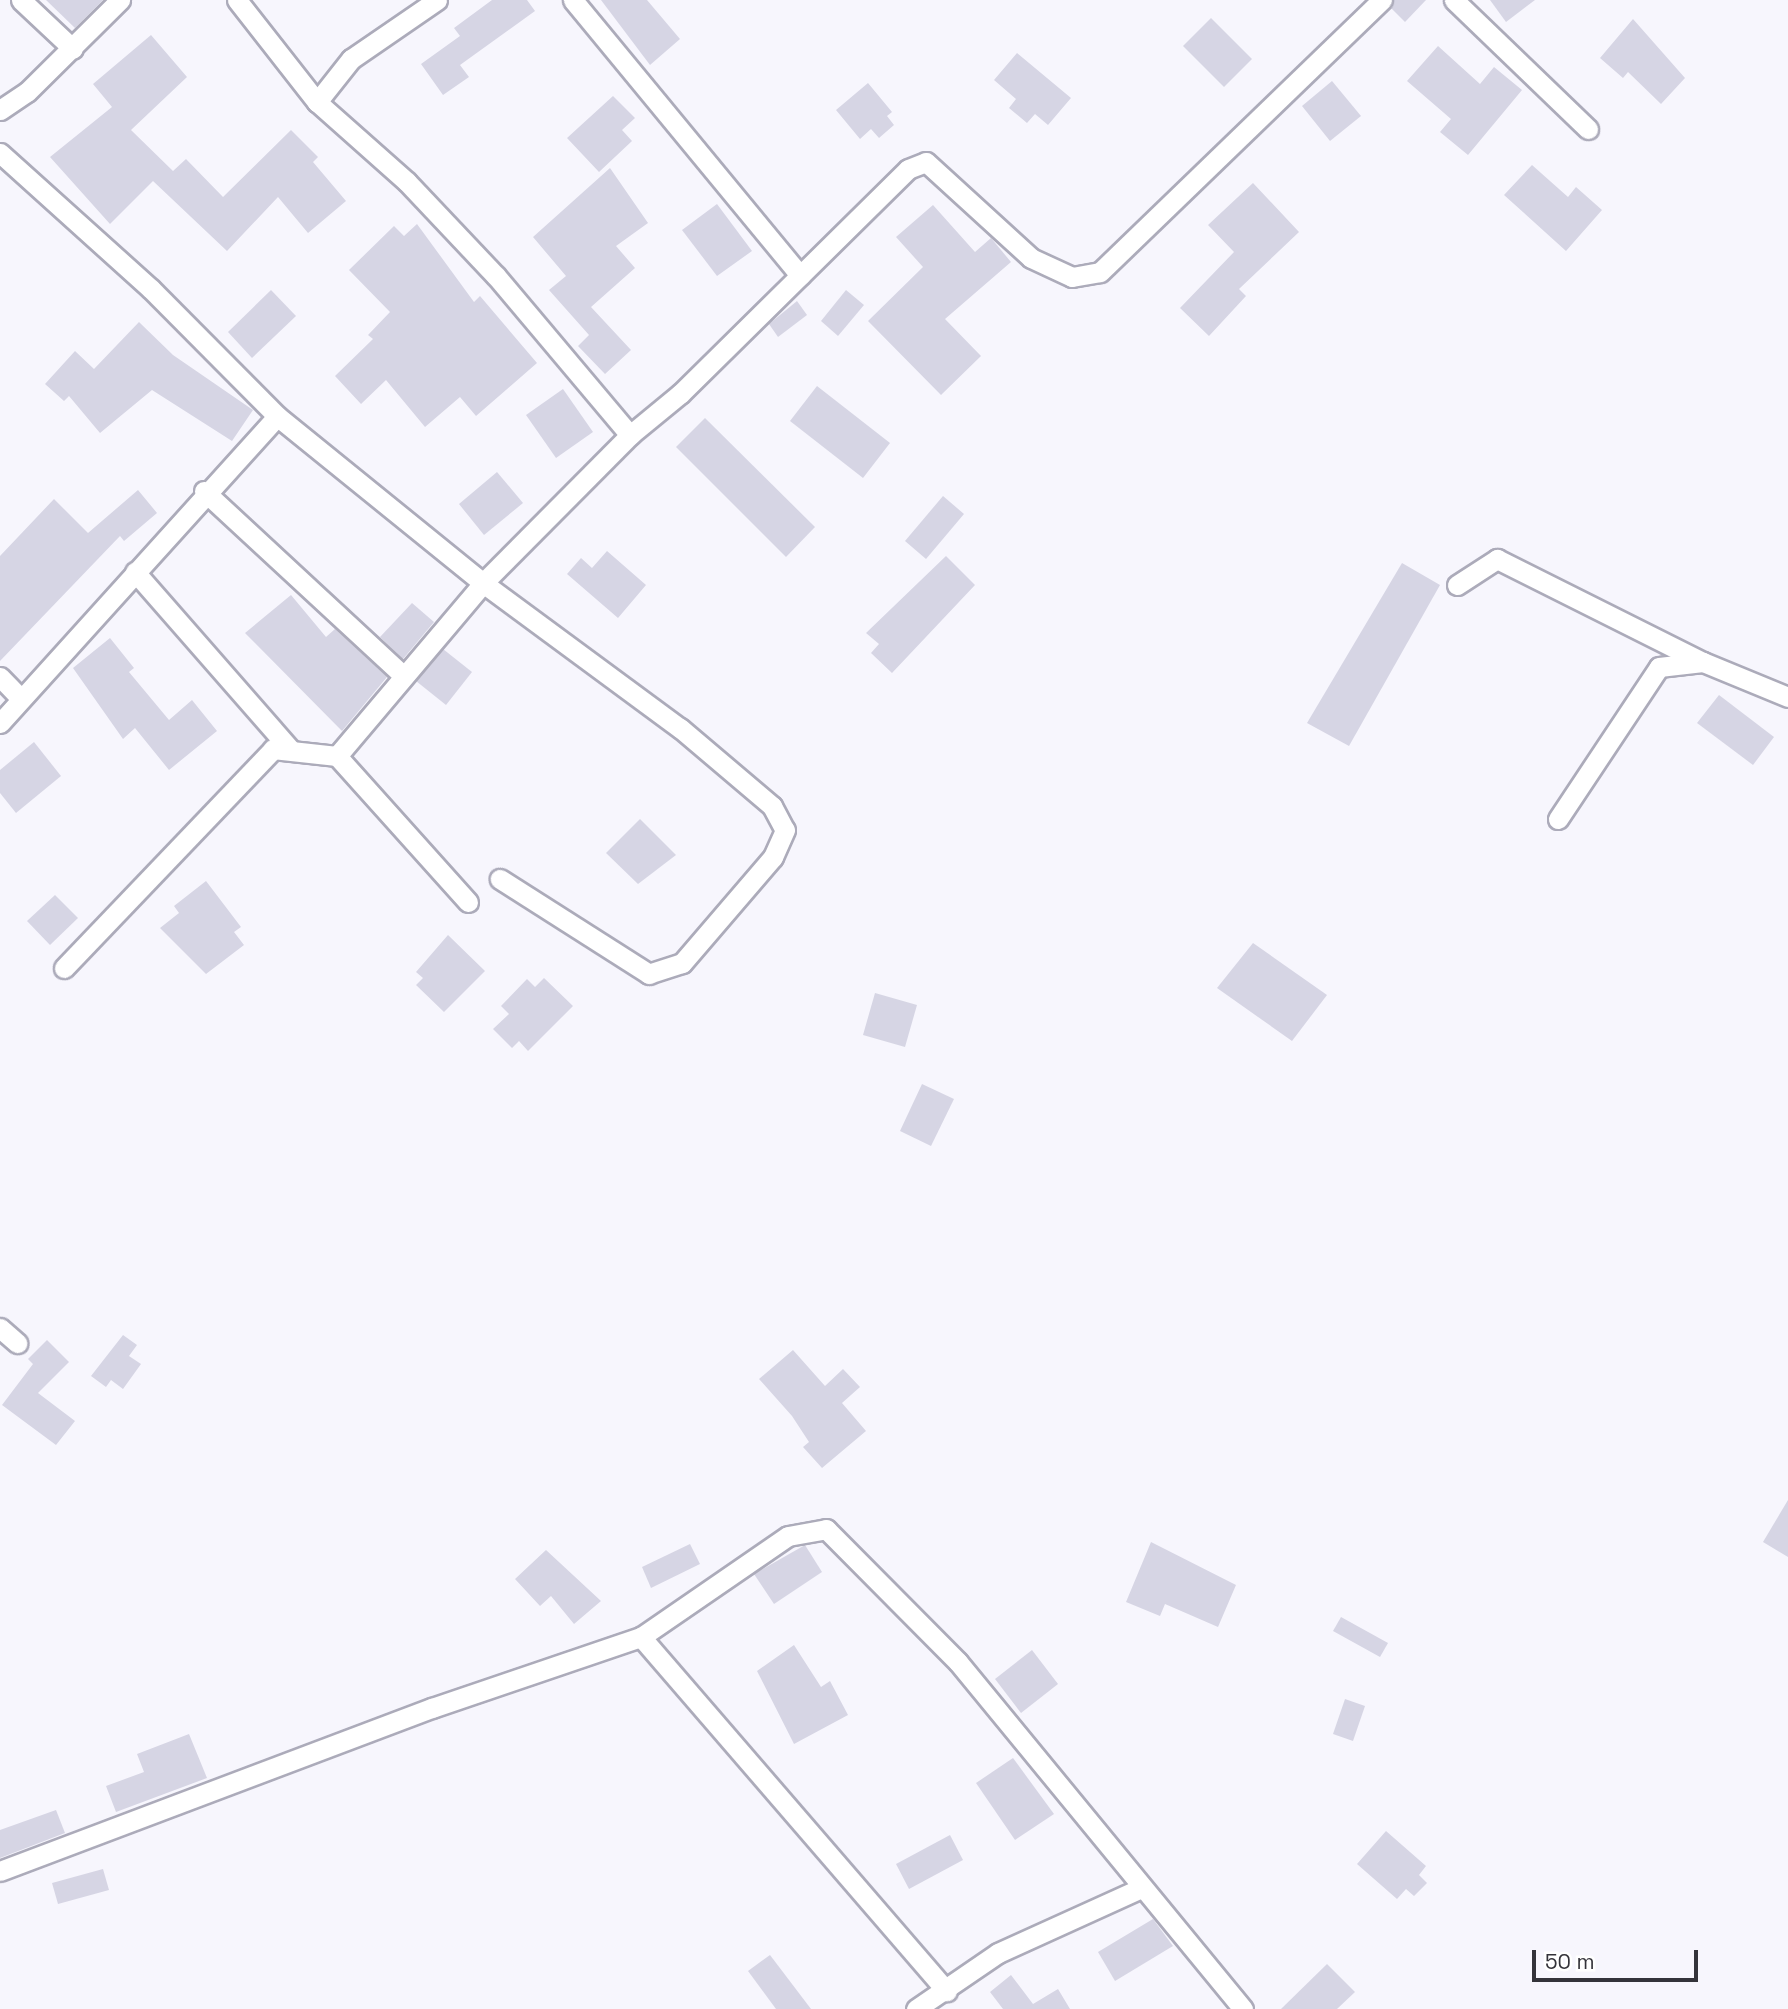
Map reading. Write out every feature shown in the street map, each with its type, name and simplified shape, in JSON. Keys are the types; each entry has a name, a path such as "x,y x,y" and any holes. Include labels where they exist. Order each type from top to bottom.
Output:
{"street":[{"path":"21,0 73,49"},
{"path":"0,110 73,49 120,0"},
{"path":"237,0 317,102 470,248 630,435"},
{"path":"317,102 351,59 437,0"},
{"path":"573,0 800,275"},
{"path":"337,756 483,583 630,435 908,169 926,162 1031,258 1072,277 1100,272 1382,0"},
{"path":"1454,0 1588,129"},
{"path":"0,153 151,289 277,416 483,583 680,728 772,806 785,830 774,857 682,963 649,974 500,879"},
{"path":"0,723 204,491 277,416"},
{"path":"204,491 403,675"},
{"path":"1457,585 1497,559 1703,662 1788,697"},
{"path":"135,572 289,748"},
{"path":"1558,819 1659,667 1703,662"},
{"path":"0,677 20,698"},
{"path":"64,968 274,749 289,748 337,756 468,902"},
{"path":"0,1328 17,1343"},
{"path":"0,1871 432,1708 641,1637 788,1536 825,1529 958,1662 1243,2009"},
{"path":"641,1637 947,1991"},
{"path":"916,2009 947,1991 999,1953 1142,1888"}],"building":[{"path":"46,0 103,0 75,28"},
{"path":"492,0 527,0 535,11 460,65 469,77 443,95 421,64 460,36 454,28"},
{"path":"601,0 647,0 680,39 650,65"},
{"path":"1394,0 1426,0 1405,22 1391,8"},
{"path":"1490,0 1535,0 1506,22"},
{"path":"1211,18 1252,59 1224,87 1183,46"},
{"path":"1633,19 1685,78 1661,104 1628,72 1623,78 1600,58"},
{"path":"151,35 187,77 131,130 173,171 186,159 223,197 291,130 318,157 313,162 346,201 308,233 278,197 227,251 153,181 110,224 50,157 112,107 93,84"},
{"path":"1438,46 1480,84 1494,67 1522,90 1468,155 1440,132 1451,119 1407,81"},
{"path":"1017,53 1071,98 1048,125 1035,114 1027,123 1009,108 1016,99 994,80"},
{"path":"1332,81 1361,116 1330,141 1302,106"},
{"path":"868,83 892,112 887,116 894,125 879,138 871,129 860,139 836,110"},
{"path":"613,96 635,118 622,130 632,141 599,172 567,138"},
{"path":"1532,165 1568,197 1576,187 1602,210 1566,251 1504,195"},
{"path":"610,168 648,223 616,246 635,268 591,307 631,350 605,374 578,346 589,335 549,290 566,276 533,237"},
{"path":"1253,183 1299,232 1239,289 1246,296 1209,336 1180,308 1234,252 1208,225"},
{"path":"717,204 752,251 717,276 682,230"},
{"path":"933,205 975,252 991,238 1011,262 945,319 981,356 941,395 868,321 923,267 896,237"},
{"path":"417,224 474,302 480,296 537,363 476,416 460,397 425,427 386,380 361,404 335,376 373,339 368,335 390,312 349,270 394,226 404,236"},
{"path":"271,290 296,316 252,358 228,332"},
{"path":"846,290 864,305 838,336 821,321"},
{"path":"797,301 807,315 778,337 769,324"},
{"path":"139,322 173,355 253,410 232,441 152,390 100,433 69,396 64,401 45,384 75,351 94,369"},
{"path":"817,386 890,443 863,478 790,421"},
{"path":"563,389 593,432 556,458 526,415"},
{"path":"705,418 815,527 786,557 676,447"},
{"path":"497,472 523,503 484,535 459,504"},
{"path":"138,490 157,513 124,541 120,536 0,661 0,556 54,499 88,533"},
{"path":"943,496 964,514 926,559 905,541"},
{"path":"607,551 646,585 618,618 567,574 581,558 592,568"},
{"path":"946,556 975,585 892,673 871,653 879,644 866,633"},
{"path":"1402,563 1440,585 1349,746 1307,723"},
{"path":"291,595 326,637 335,629 387,677 342,731 245,633"},
{"path":"412,603 434,622 403,659 380,637"},
{"path":"110,638 134,668 129,672 169,720 192,700 217,731 169,770 135,728 123,739 73,668"},
{"path":"443,649 472,672 446,705 416,681"},
{"path":"1719,695 1774,737 1753,765 1697,723"},
{"path":"34,742 61,776 16,813 0,793 0,770"},
{"path":"640,819 676,855 638,884 606,853"},
{"path":"206,881 241,927 234,932 244,945 206,974 160,928 179,913 174,906"},
{"path":"55,895 78,918 50,945 27,921"},
{"path":"448,935 485,971 444,1012 416,985 423,978 416,972"},
{"path":"1253,943 1327,995 1292,1041 1217,988"},
{"path":"544,978 573,1006 528,1051 519,1041 512,1048 493,1029 509,1014 501,1006 527,979 535,987"},
{"path":"875,993 917,1005 905,1047 863,1035"},
{"path":"922,1084 954,1099 931,1146 900,1131"},
{"path":"123,1335 137,1345 129,1356 141,1364 123,1389 111,1380 106,1387 91,1376"},
{"path":"47,1340 69,1362 38,1393 75,1421 56,1445 2,1405 33,1364 28,1359"},
{"path":"793,1350 825,1386 843,1369 860,1387 842,1403 866,1431 822,1468 803,1447 809,1442 792,1416 759,1379"},
{"path":"1788,1500 1788,1557 1763,1542"},
{"path":"1151,1542 1236,1585 1218,1627 1165,1604 1160,1616 1126,1602"},
{"path":"690,1544 700,1564 651,1588 642,1567"},
{"path":"805,1545 822,1572 774,1604 754,1574"},
{"path":"546,1550 601,1601 574,1624 551,1596 540,1606 515,1579"},
{"path":"1341,1617 1388,1643 1380,1657 1333,1631"},
{"path":"794,1645 821,1687 830,1681 848,1715 794,1744 757,1671"},
{"path":"1032,1650 1058,1684 1021,1713 995,1679"},
{"path":"1345,1699 1365,1706 1353,1741 1333,1734"},
{"path":"189,1734 207,1778 116,1812 106,1786 144,1772 137,1754"},
{"path":"1013,1758 1054,1814 1015,1840 976,1783"},
{"path":"56,1810 65,1833 0,1858 0,1830"},
{"path":"1386,1831 1426,1866 1419,1875 1427,1883 1414,1896 1406,1889 1397,1899 1357,1864"},
{"path":"950,1835 963,1860 909,1889 896,1864"},
{"path":"103,1869 109,1890 58,1904 52,1883"},
{"path":"1153,1919 1173,1946 1115,1981 1098,1952"},
{"path":"770,1955 811,2009 776,2009 748,1971"},
{"path":"1327,1964 1355,1992 1337,2009 1281,2009"},
{"path":"1011,1975 1033,2004 1058,1989 1070,2009 1003,2009 990,1992"}]}
